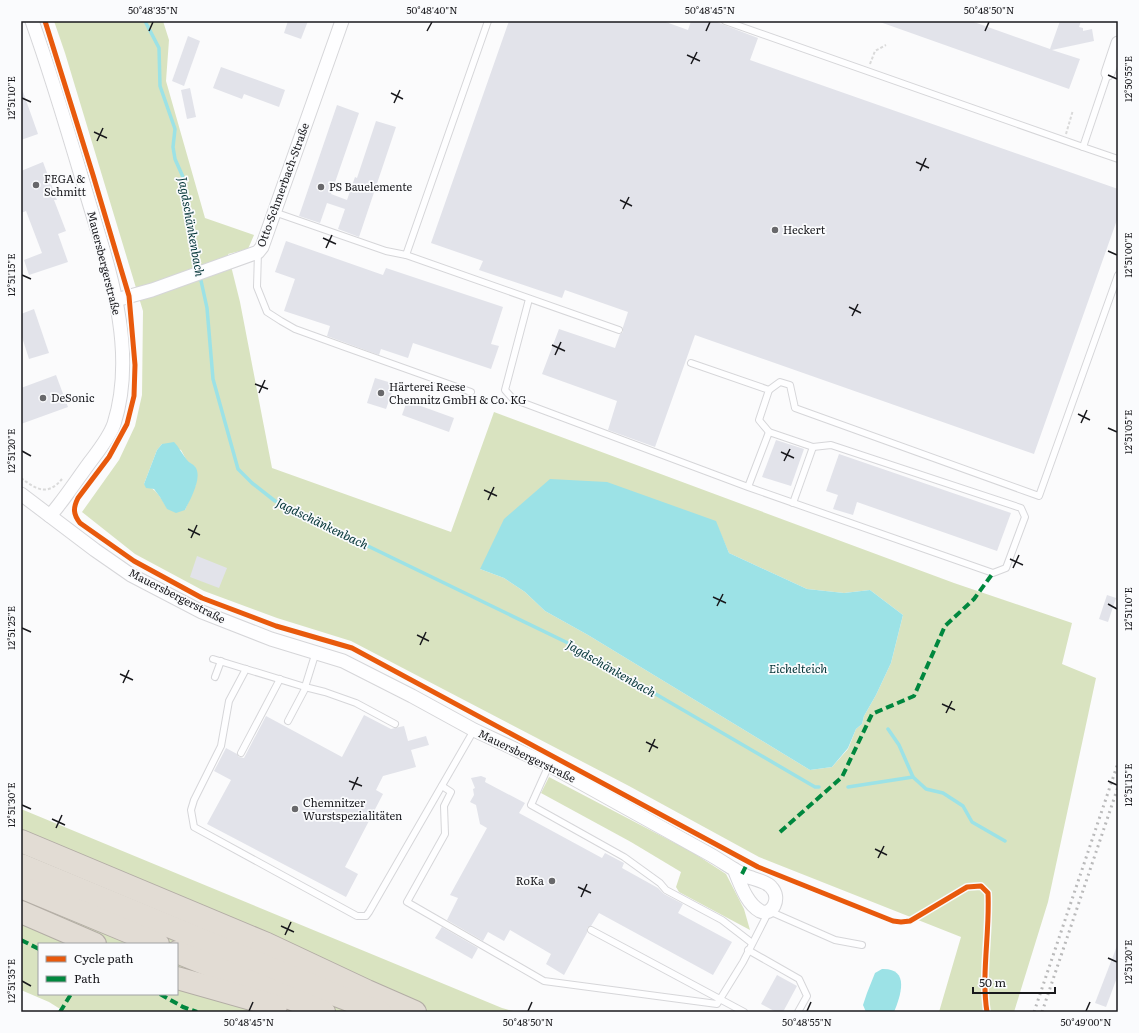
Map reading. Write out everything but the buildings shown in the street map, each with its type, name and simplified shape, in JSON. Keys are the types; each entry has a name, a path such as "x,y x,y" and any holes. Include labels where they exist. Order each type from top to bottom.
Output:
{"highway":[{"path":"21,841 267,944 415,1012"},
{"path":"21,864 308,984 381,1012"},
{"path":"21,887 156,943"},
{"path":"21,912 93,943"},
{"path":"178,952 324,1012"},
{"path":"178,978 282,1008 308,1012"}],"street":[{"name":"Mauersbergerstraße","path":"32,21 52,79 100,240 116,300 123,383 113,426 104,443 50,516"},
{"name":"Otto-Schmerbach-Straße","path":"116,300 152,290 258,252 262,247 342,21"},
{"path":"1108,73 1118,43"},
{"name":"Mauersbergerstraße","path":"21,494 95,550 131,574 196,608 271,639 315,654 343,660 474,730 549,765 734,869 771,886 776,894 776,900 773,907 769,911"},
{"path":"734,869 748,899 760,911 769,911"}],"lane":[{"path":"406,255 488,21"},
{"path":"725,21 1118,159"},
{"path":"1083,147 1108,73"},
{"path":"274,212 386,251 406,255 619,330"},
{"path":"258,252 257,287 267,312 281,322 295,329 335,344 471,392"},
{"path":"529,299 505,390 513,399 748,488 993,573 1006,568 1025,517 1021,508 838,447 831,445 813,447 769,432 759,420 769,390 780,382 790,385 795,408 1039,496 1118,275"},
{"path":"691,363 769,390"},
{"path":"748,488 769,432"},
{"path":"793,503 813,447"},
{"path":"288,721 306,687 315,654"},
{"path":"213,659 325,692 356,703 395,724"},
{"path":"215,677 221,661"},
{"path":"246,669 229,701 221,746 194,800 191,810 194,827 354,915 362,917 366,916 369,912 474,730"},
{"path":"241,753 280,679"},
{"path":"549,765 531,805 624,857 660,883 666,890 722,920 752,943"},
{"path":"442,786 451,792 444,806 445,834 407,902 544,981 717,1004 743,962 769,911 835,940 862,945"},
{"path":"591,930 744,1012"},
{"path":"748,950 799,979 807,996 798,1012"}],"path":[{"path":"868,71 875,51 886,45"},
{"path":"1064,140 1073,110"},
{"path":"129,417 134,396 135,373"},
{"path":"21,478 38,489 45,491 57,485 66,475"},
{"path":"78,498 74,512 76,518 86,528"},
{"path":"92,532 134,561 168,580"},
{"path":"209,601 276,626 352,648 504,730"},
{"path":"727,850 758,867"},
{"path":"773,873 893,921 901,922 910,921 967,887 981,886 988,893 989,911 985,998"}],"green space":[{"path":"54,21 163,21 169,40 166,81 205,218 254,235 248,249 228,254 240,302 272,468 451,532 494,412 954,583 1072,623 1062,664 1096,678 1048,902 1014,1012 939,1012 961,937 759,857 629,786 351,641 277,618 204,591 135,554 82,512 119,460 135,426 142,395 143,311","holes":["162,444 181,450 187,461 195,467 196,484 185,510 167,508 158,494 144,484 157,450","715,521 729,553 807,589 844,593 870,590 903,615 891,663 864,716 862,724 856,729 848,749 832,767 810,770 588,635 545,611 525,592 504,578 480,569"]},
{"path":"549,777 692,852 726,874 744,909 750,930 679,892 676,887 681,872 631,842 541,793"},
{"path":"21,809 502,1008 517,1012 65,1012 49,1002 21,990"}],"water":[{"path":"174,442 188,461 196,468 198,478 195,489 185,510 176,513 167,509 154,489 146,488 144,484 157,450 162,444"},
{"name":"Eichelteich","path":"550,479 607,482 716,521 729,553 807,589 844,593 870,590 903,615 891,663 864,716 862,724 856,729 848,748 832,767 810,770 588,635 545,611 525,592 504,578 480,569 504,519"},
{"path":"882,969 891,970 897,973 900,978 901,991 897,1005 894,1012 866,1012 863,1005 867,993 875,973"}],"waterway":[{"name":"Jagdschänkenbach","path":"145,21 159,48 160,86 175,129 173,147 175,159 183,177 183,196 199,270"},
{"name":"Jagdschänkenbach","path":"200,276 207,308 213,379 238,469 252,483 275,501 570,644 815,787 819,787"},
{"path":"888,729 899,745 913,777 926,789 943,793 963,806 972,822 1005,841"},
{"name":"Jagdschänkenbach","path":"848,787 913,777"}],"railway":[{"path":"1034,1012 1118,763"},
{"path":"1042,1012 1118,787"}],"marked path":[{"path":"780,832 842,777 872,714 914,696 945,626 974,599 993,573"},
{"path":"742,874 748,862"},
{"path":"21,940 38,948"},
{"path":"60,1012 70,995"},
{"path":"162,995 183,1007 197,1012"}],"cycle path":[{"path":"45,21 129,296 135,365 134,396 127,424 109,457 78,498 74,511 80,523 134,561 202,598 276,626 352,648 758,867 893,921 901,922 910,921 967,887 981,886 988,893 985,968 985,998 987,1012"}],"place":[{"name":"FEGA & Schmitt","path":"36,185"},
{"name":"PS Bauelemente","path":"321,187"},
{"name":"Heckert","path":"775,230"},
{"name":"Härterei Reese Chemnitz GmbH & Co. KG","path":"381,393"},
{"name":"DeSonic","path":"43,398"},
{"name":"Chemnitzer Wurstspezialitäten","path":"295,809"},
{"name":"RoKa","path":"552,881"}]}
